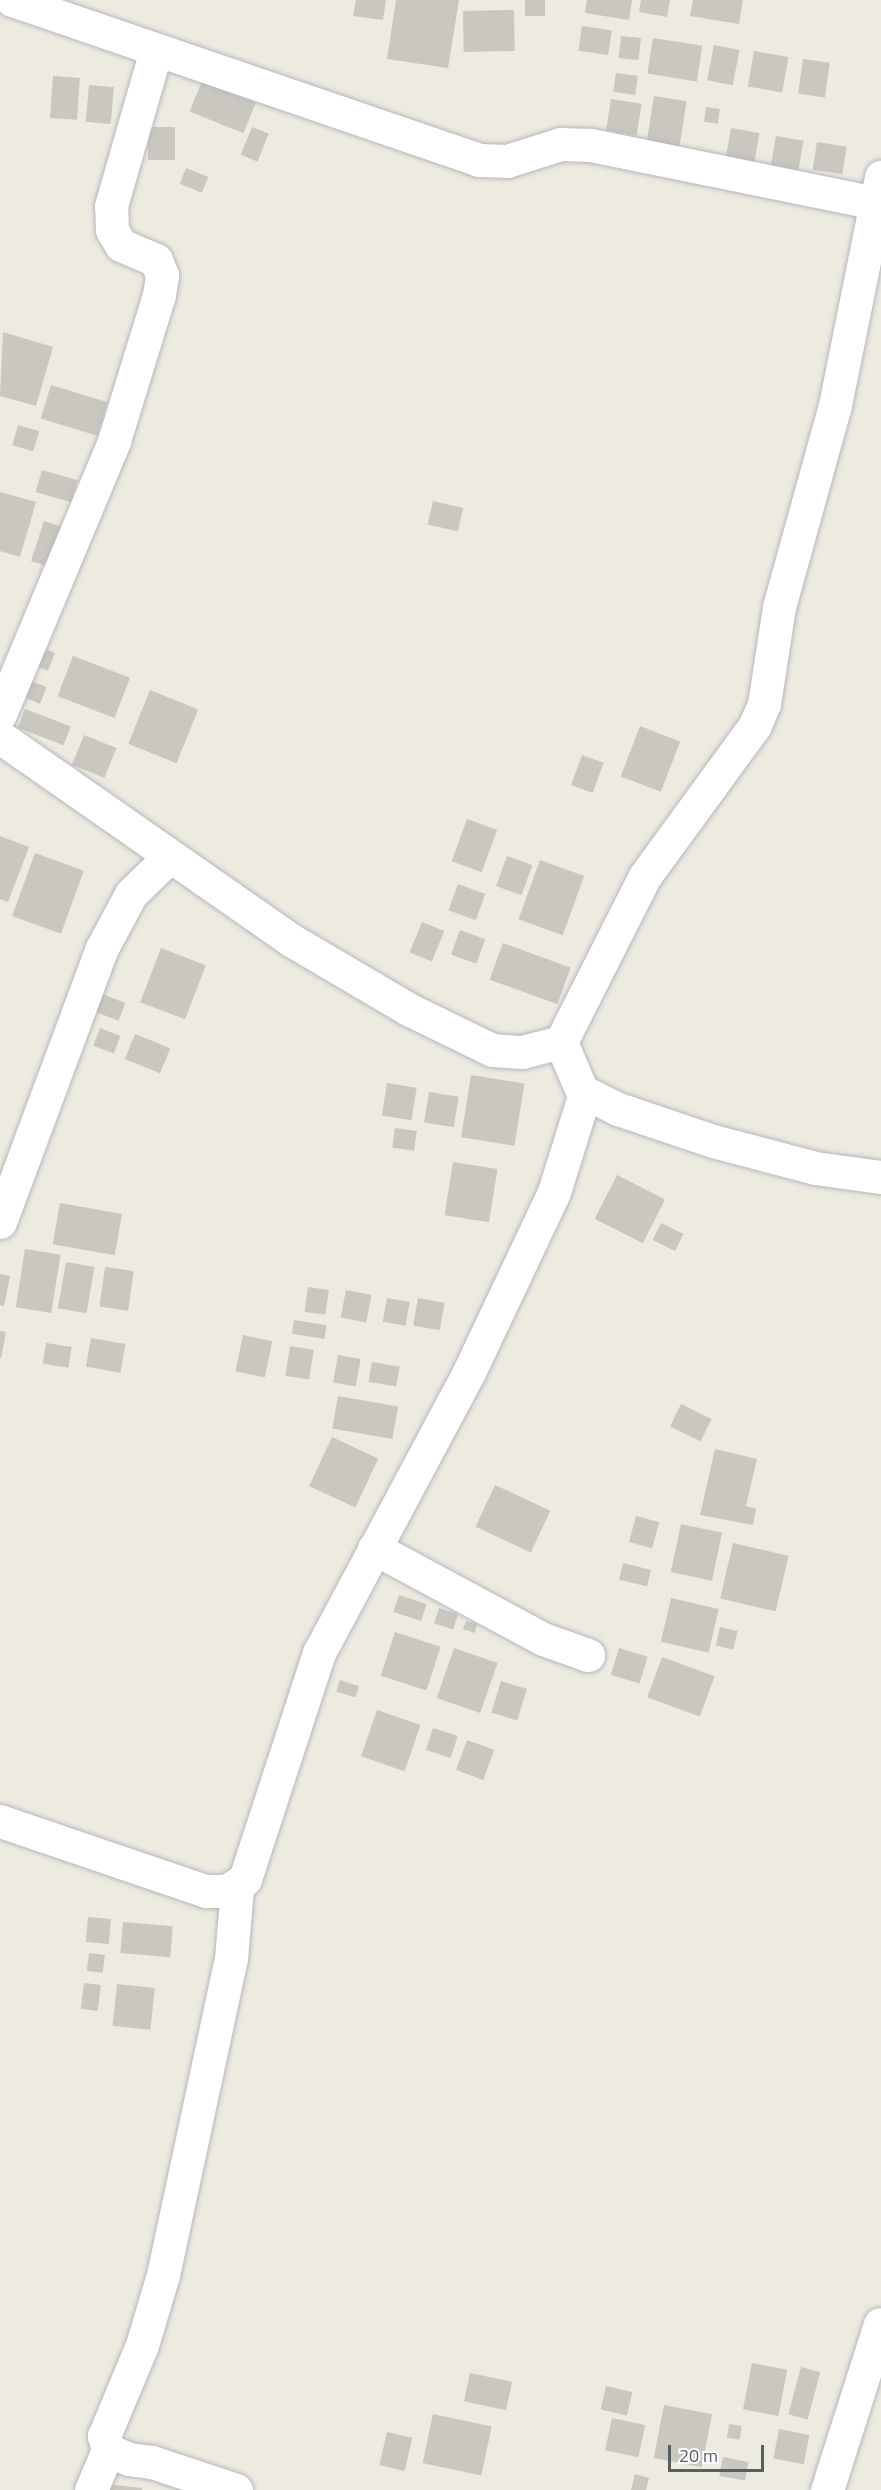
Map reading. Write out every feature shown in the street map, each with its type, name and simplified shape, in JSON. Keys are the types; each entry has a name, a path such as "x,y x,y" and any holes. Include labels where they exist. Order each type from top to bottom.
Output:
{"street":[{"path":"0,737 291,940 463,1038 492,1050 522,1052 561,1042 645,876 755,725 764,704 779,607 835,405 879,195 591,145 561,144 507,161 484,161 12,0"},
{"path":"0,714 114,441 159,295 162,275 156,260 121,244 112,230 111,206 156,50"},
{"path":"0,1222 102,948 131,894 170,856"},
{"path":"91,2490 108,2450 107,2422 156,2302 202,2110 231,1959 237,1887 249,1872 319,1653 469,1372 554,1192 582,1110 582,1091 561,1042"},
{"path":"582,1091 618,1109 713,1141 815,1168 881,1177"},
{"path":"374,1548 543,1639 588,1655"},
{"path":"0,1821 206,1891 237,1887"},
{"path":"827,2490 880,2324"},
{"path":"108,2450 236,2490"}],"building":[{"path":"356,0 386,0 383,20 353,16"},
{"path":"396,0 459,0 448,68 387,59"},
{"path":"525,0 545,0 545,16 525,16"},
{"path":"587,0 632,0 629,20 585,13"},
{"path":"641,0 670,0 667,17 639,12"},
{"path":"693,0 743,0 739,24 690,16"},
{"path":"514,10 515,51 464,52 463,11"},
{"path":"582,26 612,30 608,55 579,51"},
{"path":"621,36 641,38 639,60 619,58"},
{"path":"653,38 702,46 697,81 647,74"},
{"path":"714,45 740,50 733,85 707,80"},
{"path":"754,51 788,57 782,93 748,86"},
{"path":"803,59 830,63 825,97 798,94"},
{"path":"616,73 638,76 635,95 613,92"},
{"path":"53,76 80,78 77,120 50,118"},
{"path":"202,81 256,103 243,133 190,112"},
{"path":"89,85 114,87 111,124 86,122"},
{"path":"654,96 687,101 678,158 645,153"},
{"path":"611,99 642,104 637,135 606,131"},
{"path":"706,107 720,109 718,124 704,122"},
{"path":"148,127 175,127 175,160 148,160"},
{"path":"252,127 269,134 257,162 241,155"},
{"path":"731,128 760,133 755,162 726,157"},
{"path":"776,136 804,141 798,170 771,166"},
{"path":"817,142 847,147 842,174 813,170"},
{"path":"186,168 208,177 202,193 180,184"},
{"path":"3,332 53,347 36,406 0,396"},
{"path":"51,385 107,402 97,436 41,418"},
{"path":"18,425 39,431 33,451 12,445"},
{"path":"42,470 78,480 71,502 36,492"},
{"path":"0,492 36,502 20,557 0,551"},
{"path":"433,501 463,508 458,531 428,524"},
{"path":"44,521 69,529 56,569 31,561"},
{"path":"39,647 55,653 48,671 32,665"},
{"path":"73,656 130,678 115,718 58,696"},
{"path":"26,679 47,687 40,704 20,696"},
{"path":"150,690 198,709 176,763 128,744"},
{"path":"25,709 71,727 64,745 18,728"},
{"path":"640,726 680,741 661,792 621,776"},
{"path":"84,735 116,748 104,778 72,765"},
{"path":"582,755 604,763 593,793 571,785"},
{"path":"467,819 497,830 482,872 452,861"},
{"path":"0,836 29,847 8,902 0,899"},
{"path":"35,853 84,871 61,934 12,916"},
{"path":"507,856 532,865 521,895 496,886"},
{"path":"540,860 584,876 563,935 518,919"},
{"path":"458,884 485,894 476,920 448,910"},
{"path":"422,922 444,931 432,962 410,953"},
{"path":"460,930 485,939 476,964 451,954"},
{"path":"503,943 571,968 557,1004 490,980"},
{"path":"161,948 206,965 185,1019 140,1002"},
{"path":"102,994 125,1003 119,1021 95,1012"},
{"path":"100,1028 121,1036 114,1054 93,1046"},
{"path":"135,1034 170,1048 160,1073 125,1059"},
{"path":"471,1075 524,1083 514,1146 461,1137"},
{"path":"387,1083 417,1088 411,1120 382,1116"},
{"path":"429,1092 459,1097 454,1127 424,1123"},
{"path":"395,1128 417,1131 414,1151 392,1148"},
{"path":"453,1162 497,1169 489,1222 445,1215"},
{"path":"617,1175 665,1200 643,1243 595,1219"},
{"path":"60,1203 122,1214 115,1255 53,1244"},
{"path":"661,1223 683,1234 675,1251 653,1240"},
{"path":"25,1249 61,1255 51,1313 16,1307"},
{"path":"66,1262 95,1267 86,1313 58,1308"},
{"path":"105,1267 134,1271 128,1311 99,1307"},
{"path":"0,1274 10,1276 4,1306 0,1305"},
{"path":"308,1287 329,1290 325,1315 305,1312"},
{"path":"346,1290 372,1295 366,1322 341,1317"},
{"path":"387,1298 410,1302 405,1326 383,1322"},
{"path":"418,1298 445,1303 440,1330 413,1326"},
{"path":"294,1320 327,1325 324,1339 292,1334"},
{"path":"0,1331 6,1332 1,1358 0,1358"},
{"path":"243,1335 272,1341 265,1377 235,1371"},
{"path":"91,1338 125,1344 120,1373 86,1367"},
{"path":"46,1343 72,1347 68,1368 43,1364"},
{"path":"290,1346 314,1350 309,1379 285,1376"},
{"path":"338,1355 361,1359 356,1387 333,1383"},
{"path":"372,1362 400,1367 396,1387 369,1382"},
{"path":"338,1396 398,1407 392,1439 332,1428"},
{"path":"681,1404 712,1419 701,1441 670,1426"},
{"path":"332,1437 378,1459 355,1507 309,1486"},
{"path":"715,1449 757,1459 746,1506 756,1509 753,1525 700,1515"},
{"path":"495,1485 550,1511 531,1552 476,1527"},
{"path":"636,1516 659,1522 652,1548 629,1542"},
{"path":"681,1524 722,1533 712,1581 671,1572"},
{"path":"733,1543 789,1556 776,1611 720,1599"},
{"path":"623,1563 651,1570 647,1587 619,1579"},
{"path":"399,1595 427,1604 421,1621 393,1612"},
{"path":"671,1598 719,1609 709,1653 661,1642"},
{"path":"439,1608 458,1614 453,1629 434,1623"},
{"path":"466,1621 477,1624 475,1633 463,1629"},
{"path":"720,1627 738,1631 733,1650 716,1646"},
{"path":"395,1632 441,1647 426,1691 381,1676"},
{"path":"454,1648 497,1663 480,1713 437,1698"},
{"path":"619,1648 648,1657 640,1684 611,1675"},
{"path":"662,1657 715,1676 700,1717 647,1697"},
{"path":"340,1680 359,1686 355,1698 336,1691"},
{"path":"501,1681 527,1689 517,1720 491,1713"},
{"path":"377,1710 420,1725 405,1771 361,1756"},
{"path":"433,1728 458,1736 451,1758 426,1750"},
{"path":"467,1740 494,1750 483,1780 456,1770"},
{"path":"88,1917 111,1919 109,1944 86,1942"},
{"path":"123,1922 173,1926 170,1957 120,1953"},
{"path":"89,1953 105,1955 103,1973 87,1971"},
{"path":"84,1983 101,1985 98,2011 81,2009"},
{"path":"117,1984 155,1988 150,2030 113,2026"},
{"path":"752,2363 787,2370 778,2416 743,2409"},
{"path":"801,2367 820,2372 808,2420 788,2414"},
{"path":"470,2373 512,2382 506,2410 464,2401"},
{"path":"606,2386 632,2392 627,2415 601,2409"},
{"path":"664,2405 712,2414 702,2467 654,2458"},
{"path":"433,2414 492,2426 481,2475 423,2463"},
{"path":"612,2418 645,2425 638,2457 605,2450"},
{"path":"729,2424 742,2426 740,2440 727,2438"},
{"path":"779,2429 809,2435 804,2464 773,2458"},
{"path":"387,2432 412,2438 405,2471 379,2465"},
{"path":"723,2457 749,2462 745,2481 719,2476"},
{"path":"635,2474 649,2478 646,2490 631,2490"},
{"path":"106,2484 142,2488 142,2490 105,2490"}]}
